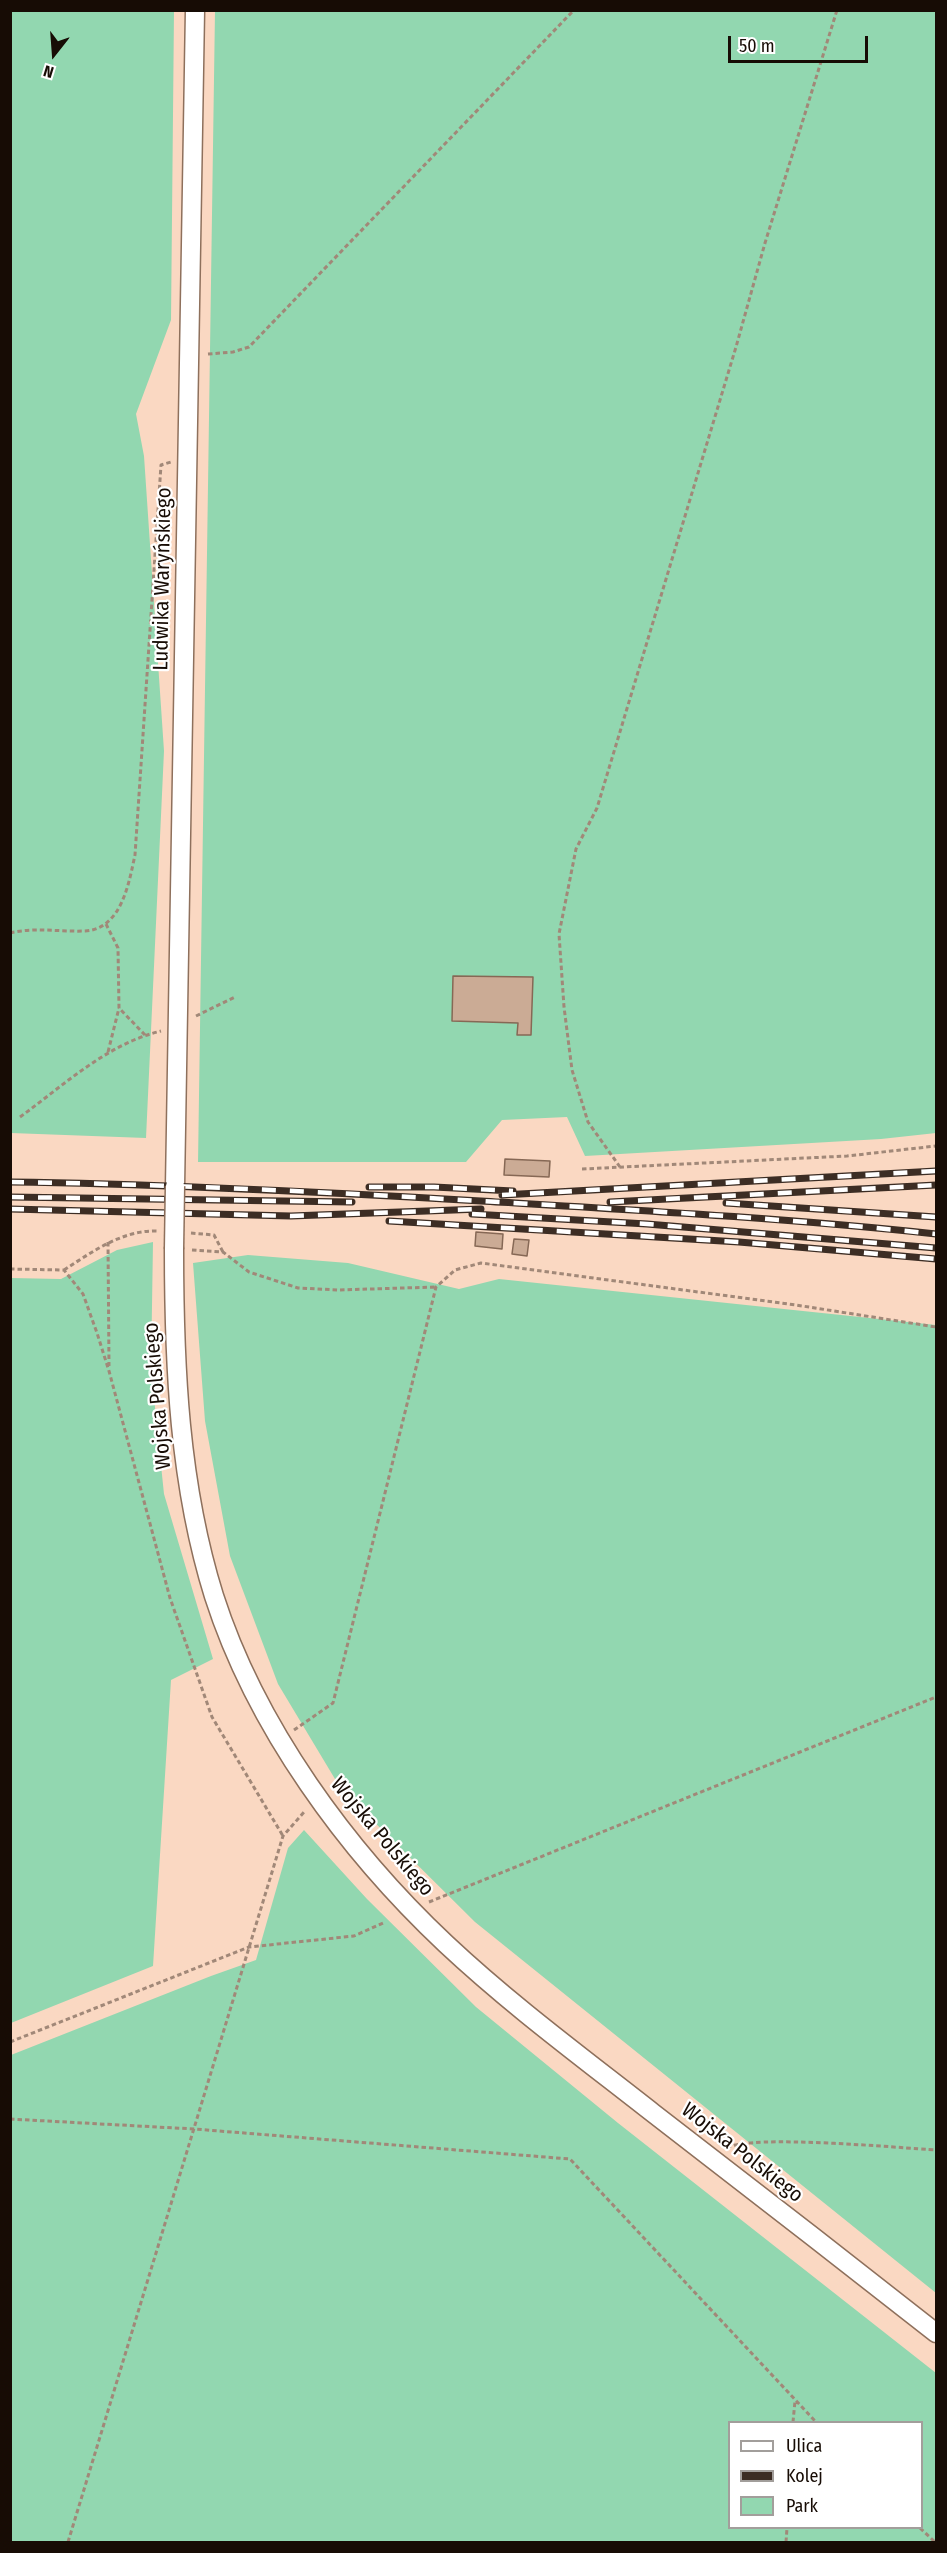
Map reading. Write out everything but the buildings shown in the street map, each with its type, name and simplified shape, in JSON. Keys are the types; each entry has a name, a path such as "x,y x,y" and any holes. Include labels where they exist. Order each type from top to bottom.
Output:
{"street":[{"name":"Ludwika Waryńskiego","path":"176,1149 195,10"},
{"name":"Wojska Polskiego","path":"176,1149 178,1241 174,1338 180,1426 192,1501 214,1596 242,1666 281,1740 317,1797 411,1910 476,1972 523,2012 936,2333"}],"path":[{"path":"188,355 233,352 249,347 574,10"},
{"path":"620,1167 588,1122 572,1070 564,1007 559,934 576,849 597,808 736,347 765,243 837,10"},
{"path":"10,933 48,929 88,931 106,923 118,909 123,898 135,855 161,465 187,458"},
{"path":"106,923 118,948 119,1008 108,1052"},
{"path":"192,1019 235,997"},
{"path":"119,1008 145,1035"},
{"path":"20,1117 108,1052 145,1035 164,1030"},
{"path":"582,1169 847,1156 936,1146"},
{"path":"10,1269 64,1270 108,1242 149,1231 160,1232"},
{"path":"178,1241 214,1234 223,1252"},
{"path":"178,1241 223,1252 249,1272 298,1288 338,1290 436,1287"},
{"path":"108,1242 109,1371"},
{"path":"281,1740 333,1703 436,1287 455,1270 481,1263 796,1305 936,1327"},
{"path":"64,1270 83,1294 109,1371 170,1598 212,1717 283,1836"},
{"path":"411,1910 936,1697"},
{"path":"68,2542 283,1836 317,1797"},
{"path":"10,2042 249,1947 354,1936 383,1923"},
{"path":"10,2119 194,2129 570,2159 815,2421"},
{"path":"712,2158 734,2144 773,2141 936,2150"},
{"path":"794,2421 795,2401"},
{"path":"921,2529 935,2542"}],"green space":[{"path":"11,10 174,11 171,320 136,414 144,456 164,751 146,1138 11,1133"},
{"path":"215,11 936,11 936,1133 881,1139 585,1156 567,1117 502,1120 466,1162 198,1162"},
{"path":"153,1242 151,1369 164,1494 213,1659 171,1680 153,1966 11,2023 11,1278 61,1279 117,1250"},
{"path":"248,1255 348,1263 459,1289 499,1279 936,1325 936,2293 475,1922 341,1789 278,1684 230,1556 205,1421 193,1263"},
{"path":"304,1830 367,1899 476,2007 618,2123 936,2373 936,2542 11,2542 11,2055 256,1960 288,1848"}],"railway":[{"path":"502,1195 936,1171"},
{"path":"10,1182 187,1187 422,1198 709,1215 936,1234"},
{"path":"610,1202 936,1185"},
{"path":"369,1187 434,1187 513,1191"},
{"path":"10,1197 352,1202"},
{"path":"726,1203 936,1217"},
{"path":"10,1209 291,1216 481,1209"},
{"path":"472,1214 647,1224 936,1248"},
{"path":"389,1221 739,1242 936,1259"}]}
